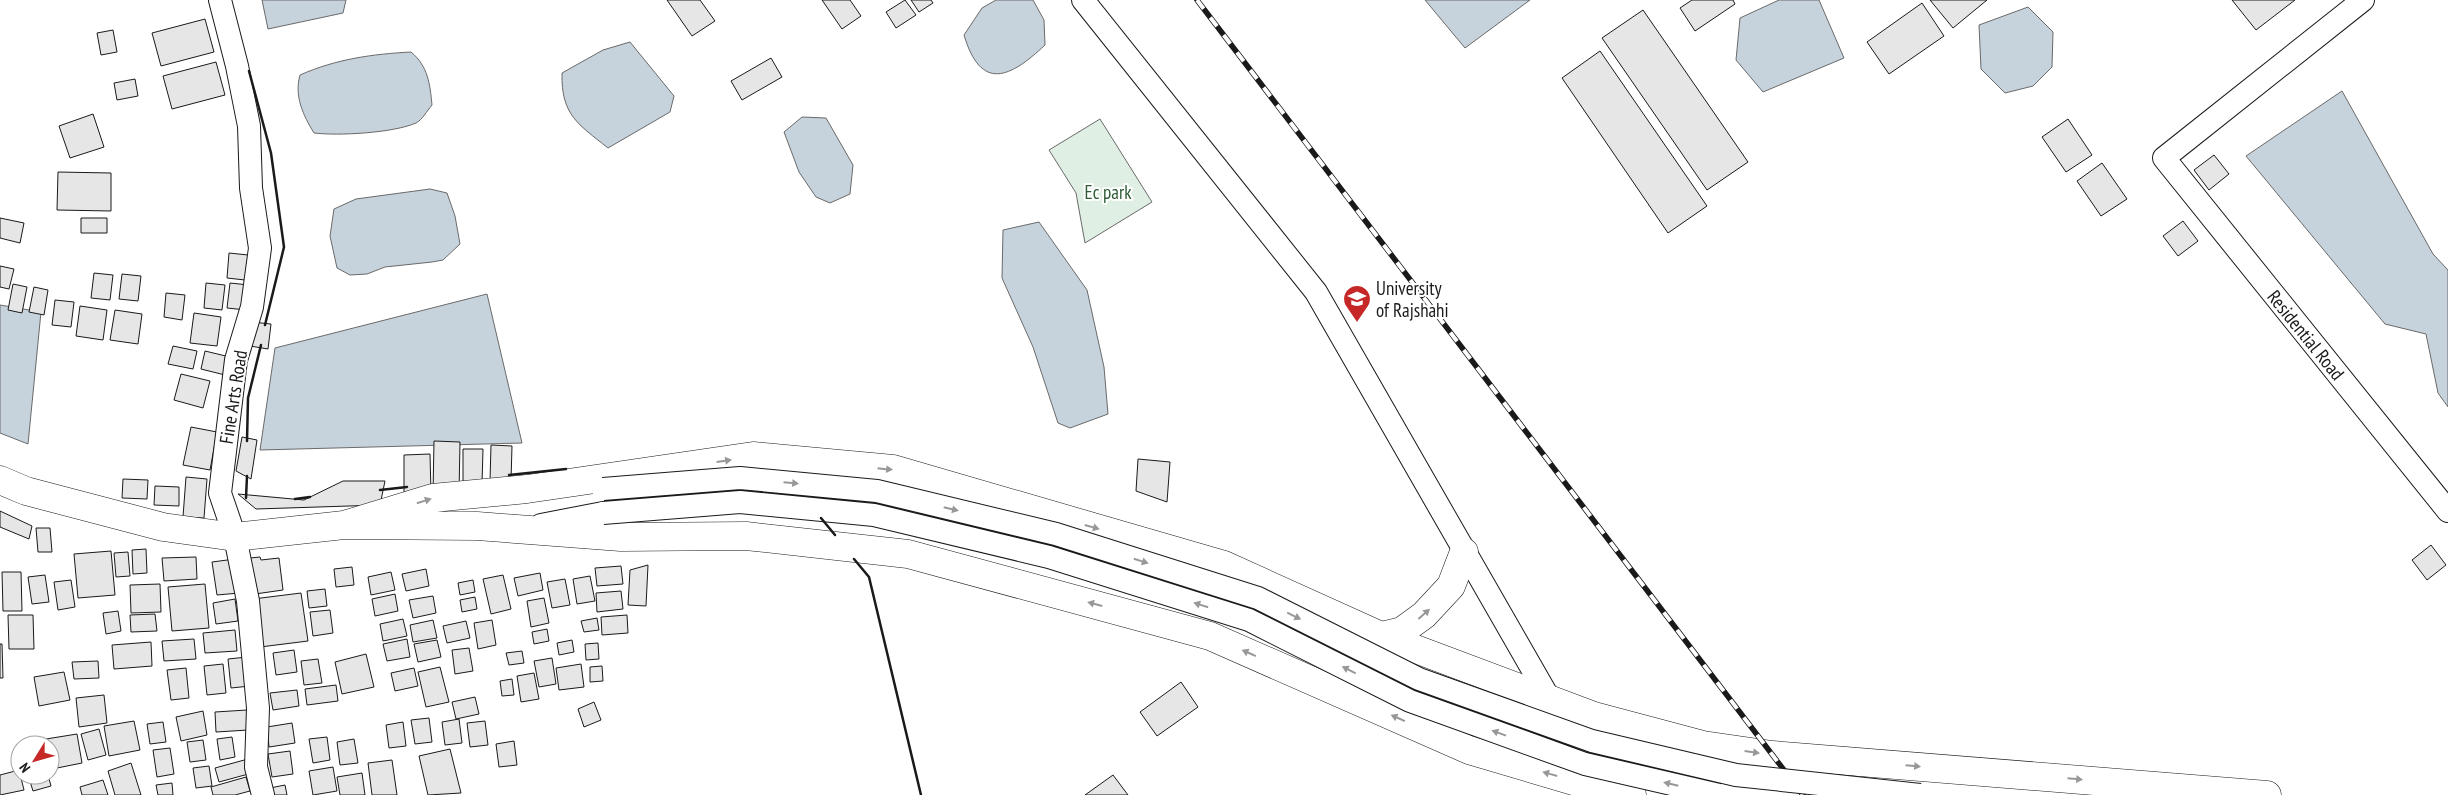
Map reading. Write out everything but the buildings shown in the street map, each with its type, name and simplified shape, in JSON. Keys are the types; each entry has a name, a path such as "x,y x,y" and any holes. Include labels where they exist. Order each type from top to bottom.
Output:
{"main road":[{"path":"344,525 433,498 526,489 753,456 893,469 1224,565 1382,636 1550,700 1594,716 1703,745 1762,753 2267,795"},
{"path":"0,480 26,491 163,526 235,537 344,525 525,528 621,537 746,536 908,554 1210,636 1469,750 1599,791 1632,795"},
{"path":"1382,636 1402,631 1424,615 1451,586 1464,552"}],"street":[{"name":"Fine Arts Road","path":"220,0 249,126 251,188 260,248 252,307 236,360 220,493 235,537 248,601 258,708 256,767 263,795"},
{"path":"1083,0 1316,292 1550,700 1599,791"},
{"name":"Residential Road","path":"2363,0 2164,158 2448,511"},
{"path":"526,489 603,489 740,478 878,491 1056,534 1258,598 1419,679 1592,741 1736,775 1920,795"},
{"path":"525,528 603,513 740,502 874,514 1049,557 1249,620 1410,701 1576,761 1718,795"}],"green space":[{"name":"Ec park","path":"1100,119 1152,202 1085,243 1076,193 1049,150"}],"shaded area":[{"path":"262,0 346,0 343,13 268,29"},
{"path":"996,0 1033,0 1044,20 1045,45 1020,65 998,74 988,72 979,65 971,53 964,35 982,8"},
{"path":"1425,0 1530,0 1465,48"},
{"path":"1779,0 1819,0 1844,58 1763,92 1736,60 1740,18"},
{"path":"2028,7 2053,32 2052,67 2033,86 2005,93 1981,69 1979,25"},
{"path":"630,42 674,96 670,112 608,148 580,125 568,109 562,87 562,73 603,50"},
{"path":"411,52 425,69 432,105 418,122 380,131 351,134 314,133 306,119 299,98 298,83 300,75 327,65 355,58"},
{"path":"2342,91 2433,254 2448,270 2448,407 2438,393 2426,334 2385,324 2246,156"},
{"path":"802,117 826,118 853,165 850,194 830,203 816,197 799,172 784,132"},
{"path":"430,189 447,193 455,216 460,244 443,260 385,267 367,274 350,275 337,268 330,236 334,209 356,199"},
{"path":"1039,222 1087,290 1104,367 1108,414 1070,428 1058,423 1033,347 1002,278 1003,230"},
{"path":"487,294 522,443 260,450 275,348"},
{"path":"0,305 41,312 28,444 0,433"}],"railway":[{"path":"1197,0 1803,795"}],"wall":[{"path":"249,71 271,153 284,247 265,325"},
{"path":"247,441 248,398 261,345"},
{"path":"509,475 566,469"},
{"path":"246,498 247,476"},
{"path":"380,490 407,487"},
{"path":"295,499 310,497"},
{"path":"821,518 835,535"},
{"path":"854,559 869,577 921,795"}],"place":[{"name":"University of Rajshahi","path":"1357,323"}]}
